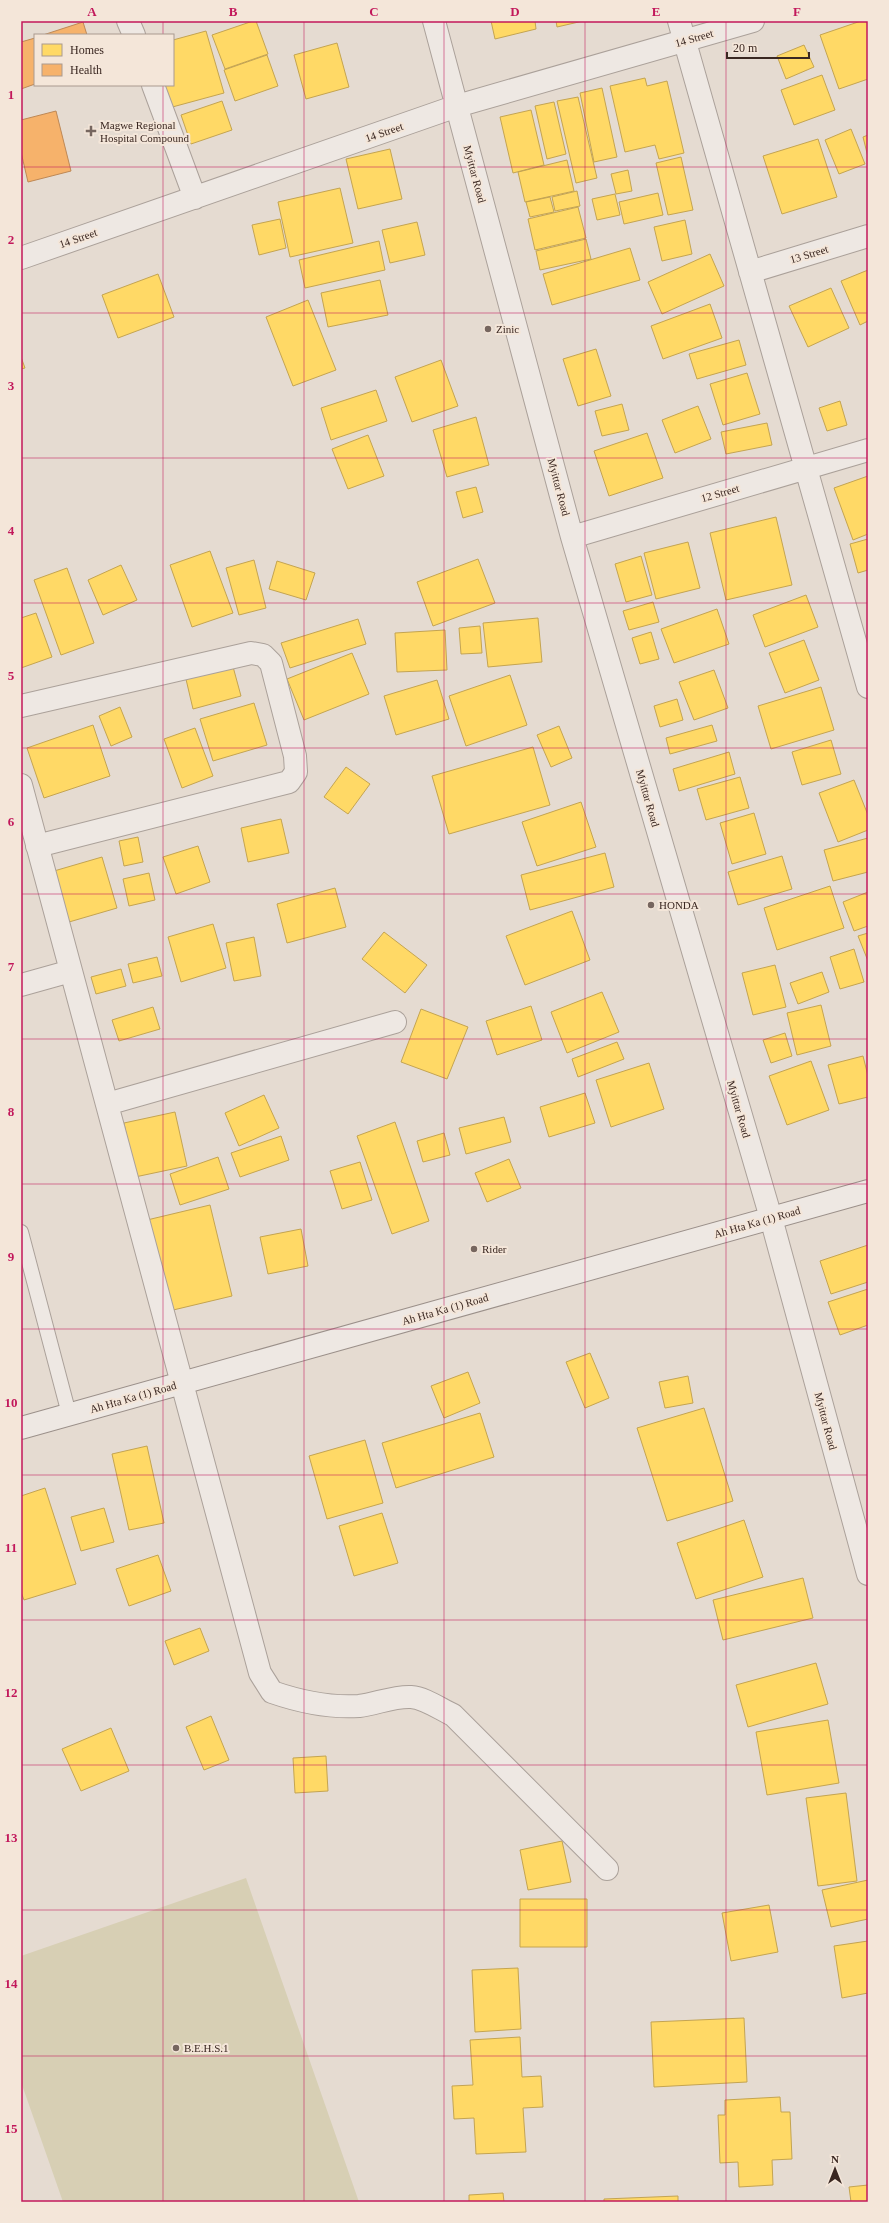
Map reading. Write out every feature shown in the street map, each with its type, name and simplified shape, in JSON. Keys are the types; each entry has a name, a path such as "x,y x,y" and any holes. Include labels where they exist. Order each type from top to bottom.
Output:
{"street":[{"path":"128,21 134,34"},
{"name":"Myittar Road","path":"434,21 572,536 771,1218 868,1574"},
{"name":"14 Street","path":"21,258 457,106 682,31 753,21"},
{"path":"682,31 868,687"},
{"path":"153,86 195,198"},
{"name":"13 Street","path":"750,272 868,236"},
{"name":"12 Street","path":"572,536 868,450"},
{"path":"21,706 251,652 263,655 271,663 295,756 296,772 289,782 37,846"},
{"path":"21,785 260,1673 272,1692 298,1701 323,1706 359,1706 411,1697 423,1700 453,1715 607,1869"},
{"path":"21,985 71,971"},
{"path":"107,1104 395,1022"},
{"name":"Ah Hta Ka (1) Road","path":"21,1428 868,1190"}],"lane":[{"path":"21,1232 69,1414"}],"shaded area":[{"name":"B.E.H.S.1","path":"246,1878 359,2202 63,2202 21,2082 21,1956"}],"building: Homes":[{"path":"256,21 268,54 225,69 212,35"},
{"path":"491,21 535,21 536,29 495,39"},
{"path":"556,21 583,21 557,27"},
{"path":"861,21 868,21 868,79 839,89 820,35"},
{"path":"206,31 224,93 165,109 158,86 174,86 174,40"},
{"path":"337,43 349,87 306,99 294,55"},
{"path":"804,45 814,67 786,79 777,56"},
{"path":"267,55 278,86 235,101 224,70"},
{"path":"822,75 835,110 794,125 781,90"},
{"path":"645,78 647,86 667,81 684,153 659,159 655,145 625,152 610,86"},
{"path":"602,88 617,157 594,162 580,93"},
{"path":"578,97 597,178 576,183 557,101"},
{"path":"222,101 232,130 191,144 181,115"},
{"path":"554,102 566,154 547,159 535,106"},
{"path":"531,110 544,165 513,173 500,117"},
{"path":"851,129 865,164 839,174 825,140"},
{"path":"868,135 868,157 863,137"},
{"path":"818,139 837,197 782,214 763,156"},
{"path":"390,149 402,199 358,209 346,159"},
{"path":"681,157 693,210 668,215 656,163"},
{"path":"567,160 574,191 525,202 518,172"},
{"path":"628,170 632,191 616,194 611,174"},
{"path":"340,188 353,243 290,257 278,202"},
{"path":"577,191 580,206 555,211 552,197"},
{"path":"658,193 663,215 624,224 619,202"},
{"path":"615,194 620,215 597,220 592,199"},
{"path":"550,197 554,212 530,217 526,202"},
{"path":"578,207 586,238 535,250 528,219"},
{"path":"280,219 286,248 259,255 252,225"},
{"path":"685,220 692,254 662,261 654,227"},
{"path":"417,222 425,255 390,263 382,230"},
{"path":"586,239 591,259 540,270 536,251"},
{"path":"379,241 385,270 305,288 299,260"},
{"path":"630,248 640,280 552,305 543,274"},
{"path":"710,254 724,286 662,314 648,282"},
{"path":"868,270 868,321 860,325 841,281"},
{"path":"158,274 174,317 118,338 102,295"},
{"path":"380,280 388,315 328,327 321,293"},
{"path":"831,288 849,328 808,347 789,306"},
{"path":"308,300 336,370 293,386 266,317"},
{"path":"710,304 722,338 663,359 651,326"},
{"path":"739,340 746,365 697,379 689,354"},
{"path":"596,349 611,396 578,406 563,359"},
{"path":"21,357 25,368 21,369"},
{"path":"441,360 458,406 412,422 395,377"},
{"path":"747,373 760,414 723,425 710,384"},
{"path":"376,390 387,421 331,440 321,408"},
{"path":"840,401 847,425 827,431 819,408"},
{"path":"622,404 629,430 602,436 595,411"},
{"path":"698,406 711,439 675,453 662,420"},
{"path":"476,417 489,465 447,477 433,430"},
{"path":"767,423 772,445 726,454 721,432"},
{"path":"647,433 663,478 609,496 594,451"},
{"path":"368,435 384,476 348,489 332,449"},
{"path":"868,476 868,534 853,540 834,488"},
{"path":"476,487 483,512 463,518 456,492"},
{"path":"776,517 792,585 726,600 710,533"},
{"path":"868,539 868,570 858,573 850,544"},
{"path":"688,542 700,588 656,599 644,553"},
{"path":"210,551 233,613 192,627 170,565"},
{"path":"641,556 652,595 626,602 615,564"},
{"path":"478,559 495,603 433,626 417,582"},
{"path":"254,560 266,608 239,615 226,568"},
{"path":"277,561 315,573 306,600 269,589"},
{"path":"121,565 137,600 103,615 88,580"},
{"path":"67,568 94,643 61,655 34,580"},
{"path":"806,595 818,627 765,647 753,615"},
{"path":"653,602 659,622 629,630 623,611"},
{"path":"717,609 729,644 674,663 661,629"},
{"path":"36,613 52,657 21,668 21,618"},
{"path":"538,618 542,662 488,667 483,623"},
{"path":"358,619 366,644 290,668 281,643"},
{"path":"480,626 482,653 461,654 459,628"},
{"path":"445,630 447,670 397,672 395,633"},
{"path":"651,632 659,659 640,664 632,638"},
{"path":"804,640 819,680 785,693 769,653"},
{"path":"352,653 369,694 304,720 287,679"},
{"path":"232,663 241,696 193,709 185,675"},
{"path":"714,670 728,708 694,720 679,682"},
{"path":"510,675 527,725 466,746 449,696"},
{"path":"437,680 449,719 396,735 384,696"},
{"path":"821,687 834,730 771,749 758,706"},
{"path":"677,699 683,720 660,727 654,706"},
{"path":"254,703 267,745 213,761 200,719"},
{"path":"120,707 132,737 111,746 99,716"},
{"path":"93,725 110,776 44,798 27,748"},
{"path":"712,725 717,741 670,754 666,738"},
{"path":"559,726 572,758 551,767 537,735"},
{"path":"195,728 213,776 182,788 164,739"},
{"path":"831,740 841,774 802,785 792,752"},
{"path":"533,747 550,805 449,834 432,776"},
{"path":"729,752 735,774 679,791 673,769"},
{"path":"346,767 370,784 348,814 324,797"},
{"path":"740,777 749,808 706,820 697,789"},
{"path":"854,780 868,815 868,830 838,842 819,793"},
{"path":"581,802 596,847 537,866 522,822"},
{"path":"754,813 766,854 732,864 720,823"},
{"path":"281,819 289,853 248,862 241,828"},
{"path":"138,837 143,862 124,866 119,841"},
{"path":"868,838 868,872 833,881 824,850"},
{"path":"198,846 210,882 176,894 163,857"},
{"path":"605,853 614,887 530,910 521,875"},
{"path":"782,856 792,889 738,905 728,872"},
{"path":"102,857 117,908 69,922 54,871"},
{"path":"149,873 155,900 129,906 123,879"},
{"path":"830,886 844,928 777,950 764,908"},
{"path":"335,888 346,927 287,943 277,904"},
{"path":"868,892 868,926 854,931 843,902"},
{"path":"572,911 590,960 525,985 506,936"},
{"path":"213,924 226,968 181,982 168,937"},
{"path":"384,932 427,965 405,993 362,959"},
{"path":"868,933 868,961 858,936"},
{"path":"254,937 261,976 234,981 226,943"},
{"path":"854,949 864,982 840,989 830,957"},
{"path":"157,957 162,976 133,983 128,964"},
{"path":"775,965 786,1007 753,1015 742,973"},
{"path":"121,969 126,986 96,994 91,977"},
{"path":"822,972 829,992 798,1004 790,983"},
{"path":"602,992 619,1032 567,1053 551,1012"},
{"path":"821,1005 831,1046 797,1055 787,1013"},
{"path":"531,1006 542,1040 497,1055 486,1021"},
{"path":"153,1007 160,1029 119,1041 112,1020"},
{"path":"421,1009 468,1027 447,1079 401,1062"},
{"path":"785,1033 792,1056 771,1063 763,1040"},
{"path":"617,1042 624,1059 578,1077 572,1059"},
{"path":"863,1056 868,1076 868,1097 839,1104 828,1065"},
{"path":"811,1061 829,1110 787,1125 769,1076"},
{"path":"649,1063 664,1109 611,1127 596,1080"},
{"path":"585,1093 595,1123 549,1137 540,1107"},
{"path":"264,1095 279,1128 239,1146 225,1113"},
{"path":"175,1112 187,1166 135,1177 124,1123"},
{"path":"504,1117 511,1142 466,1154 459,1128"},
{"path":"395,1122 429,1221 392,1234 357,1136"},
{"path":"444,1133 450,1155 423,1162 417,1141"},
{"path":"281,1136 289,1160 240,1177 231,1153"},
{"path":"218,1157 229,1189 180,1205 170,1174"},
{"path":"509,1159 521,1188 487,1202 475,1173"},
{"path":"360,1162 372,1200 342,1209 330,1171"},
{"path":"210,1205 232,1296 169,1311 147,1220"},
{"path":"301,1229 308,1266 268,1274 260,1237"},
{"path":"868,1245 868,1282 831,1294 820,1261"},
{"path":"868,1289 868,1325 840,1335 828,1302"},
{"path":"590,1353 609,1398 585,1408 566,1362"},
{"path":"468,1372 480,1403 444,1418 431,1386"},
{"path":"688,1376 693,1403 665,1408 659,1382"},
{"path":"704,1408 733,1501 667,1521 637,1428"},
{"path":"480,1413 494,1457 396,1488 382,1443"},
{"path":"365,1440 383,1503 327,1519 309,1456"},
{"path":"147,1446 164,1523 129,1530 112,1454"},
{"path":"45,1488 76,1584 24,1600 21,1592 21,1496"},
{"path":"104,1508 114,1542 81,1551 71,1517"},
{"path":"382,1513 398,1563 354,1576 339,1526"},
{"path":"744,1520 763,1577 696,1599 677,1543"},
{"path":"158,1555 171,1591 129,1606 116,1569"},
{"path":"803,1578 813,1618 723,1640 713,1600"},
{"path":"200,1628 209,1651 174,1665 165,1641"},
{"path":"816,1663 828,1704 748,1727 736,1685"},
{"path":"211,1716 229,1760 204,1770 186,1727"},
{"path":"828,1720 839,1783 767,1795 756,1732"},
{"path":"111,1728 129,1771 81,1791 62,1749"},
{"path":"326,1756 328,1791 295,1793 293,1758"},
{"path":"846,1793 857,1881 818,1886 806,1798"},
{"path":"562,1841 571,1882 528,1890 520,1850"},
{"path":"868,1880 868,1919 831,1927 822,1890"},
{"path":"520,1899 587,1899 587,1947 520,1947"},
{"path":"769,1905 778,1952 731,1961 722,1913"},
{"path":"868,1941 868,1993 842,1998 834,1946"},
{"path":"518,1968 521,2029 475,2032 472,1970"},
{"path":"744,2018 747,2082 654,2087 651,2022"},
{"path":"520,2037 522,2077 541,2076 543,2107 523,2108 526,2152 476,2154 474,2118 454,2119 452,2086 473,2085 470,2040"},
{"path":"780,2097 781,2112 790,2112 792,2159 772,2160 773,2185 739,2187 738,2162 720,2163 718,2115 725,2115 725,2100"},
{"path":"868,2185 868,2202 851,2202 849,2187"},
{"path":"503,2193 504,2202 469,2202 469,2195"},
{"path":"678,2196 678,2202 604,2202 604,2199"}],"building: Health":[{"path":"83,22 87,34 46,34"},
{"path":"34,38 34,84 21,89 21,42"},
{"path":"56,111 71,171 28,182 21,152 21,120"}],"place":[{"name":"Magwe Regional Hospital Compound","path":"91,131"},
{"name":"Zinic","path":"488,329"},
{"name":"HONDA","path":"651,905"},
{"name":"Rider","path":"474,1249"},
{"name":"B.E.H.S.1","path":"176,2048"}]}
